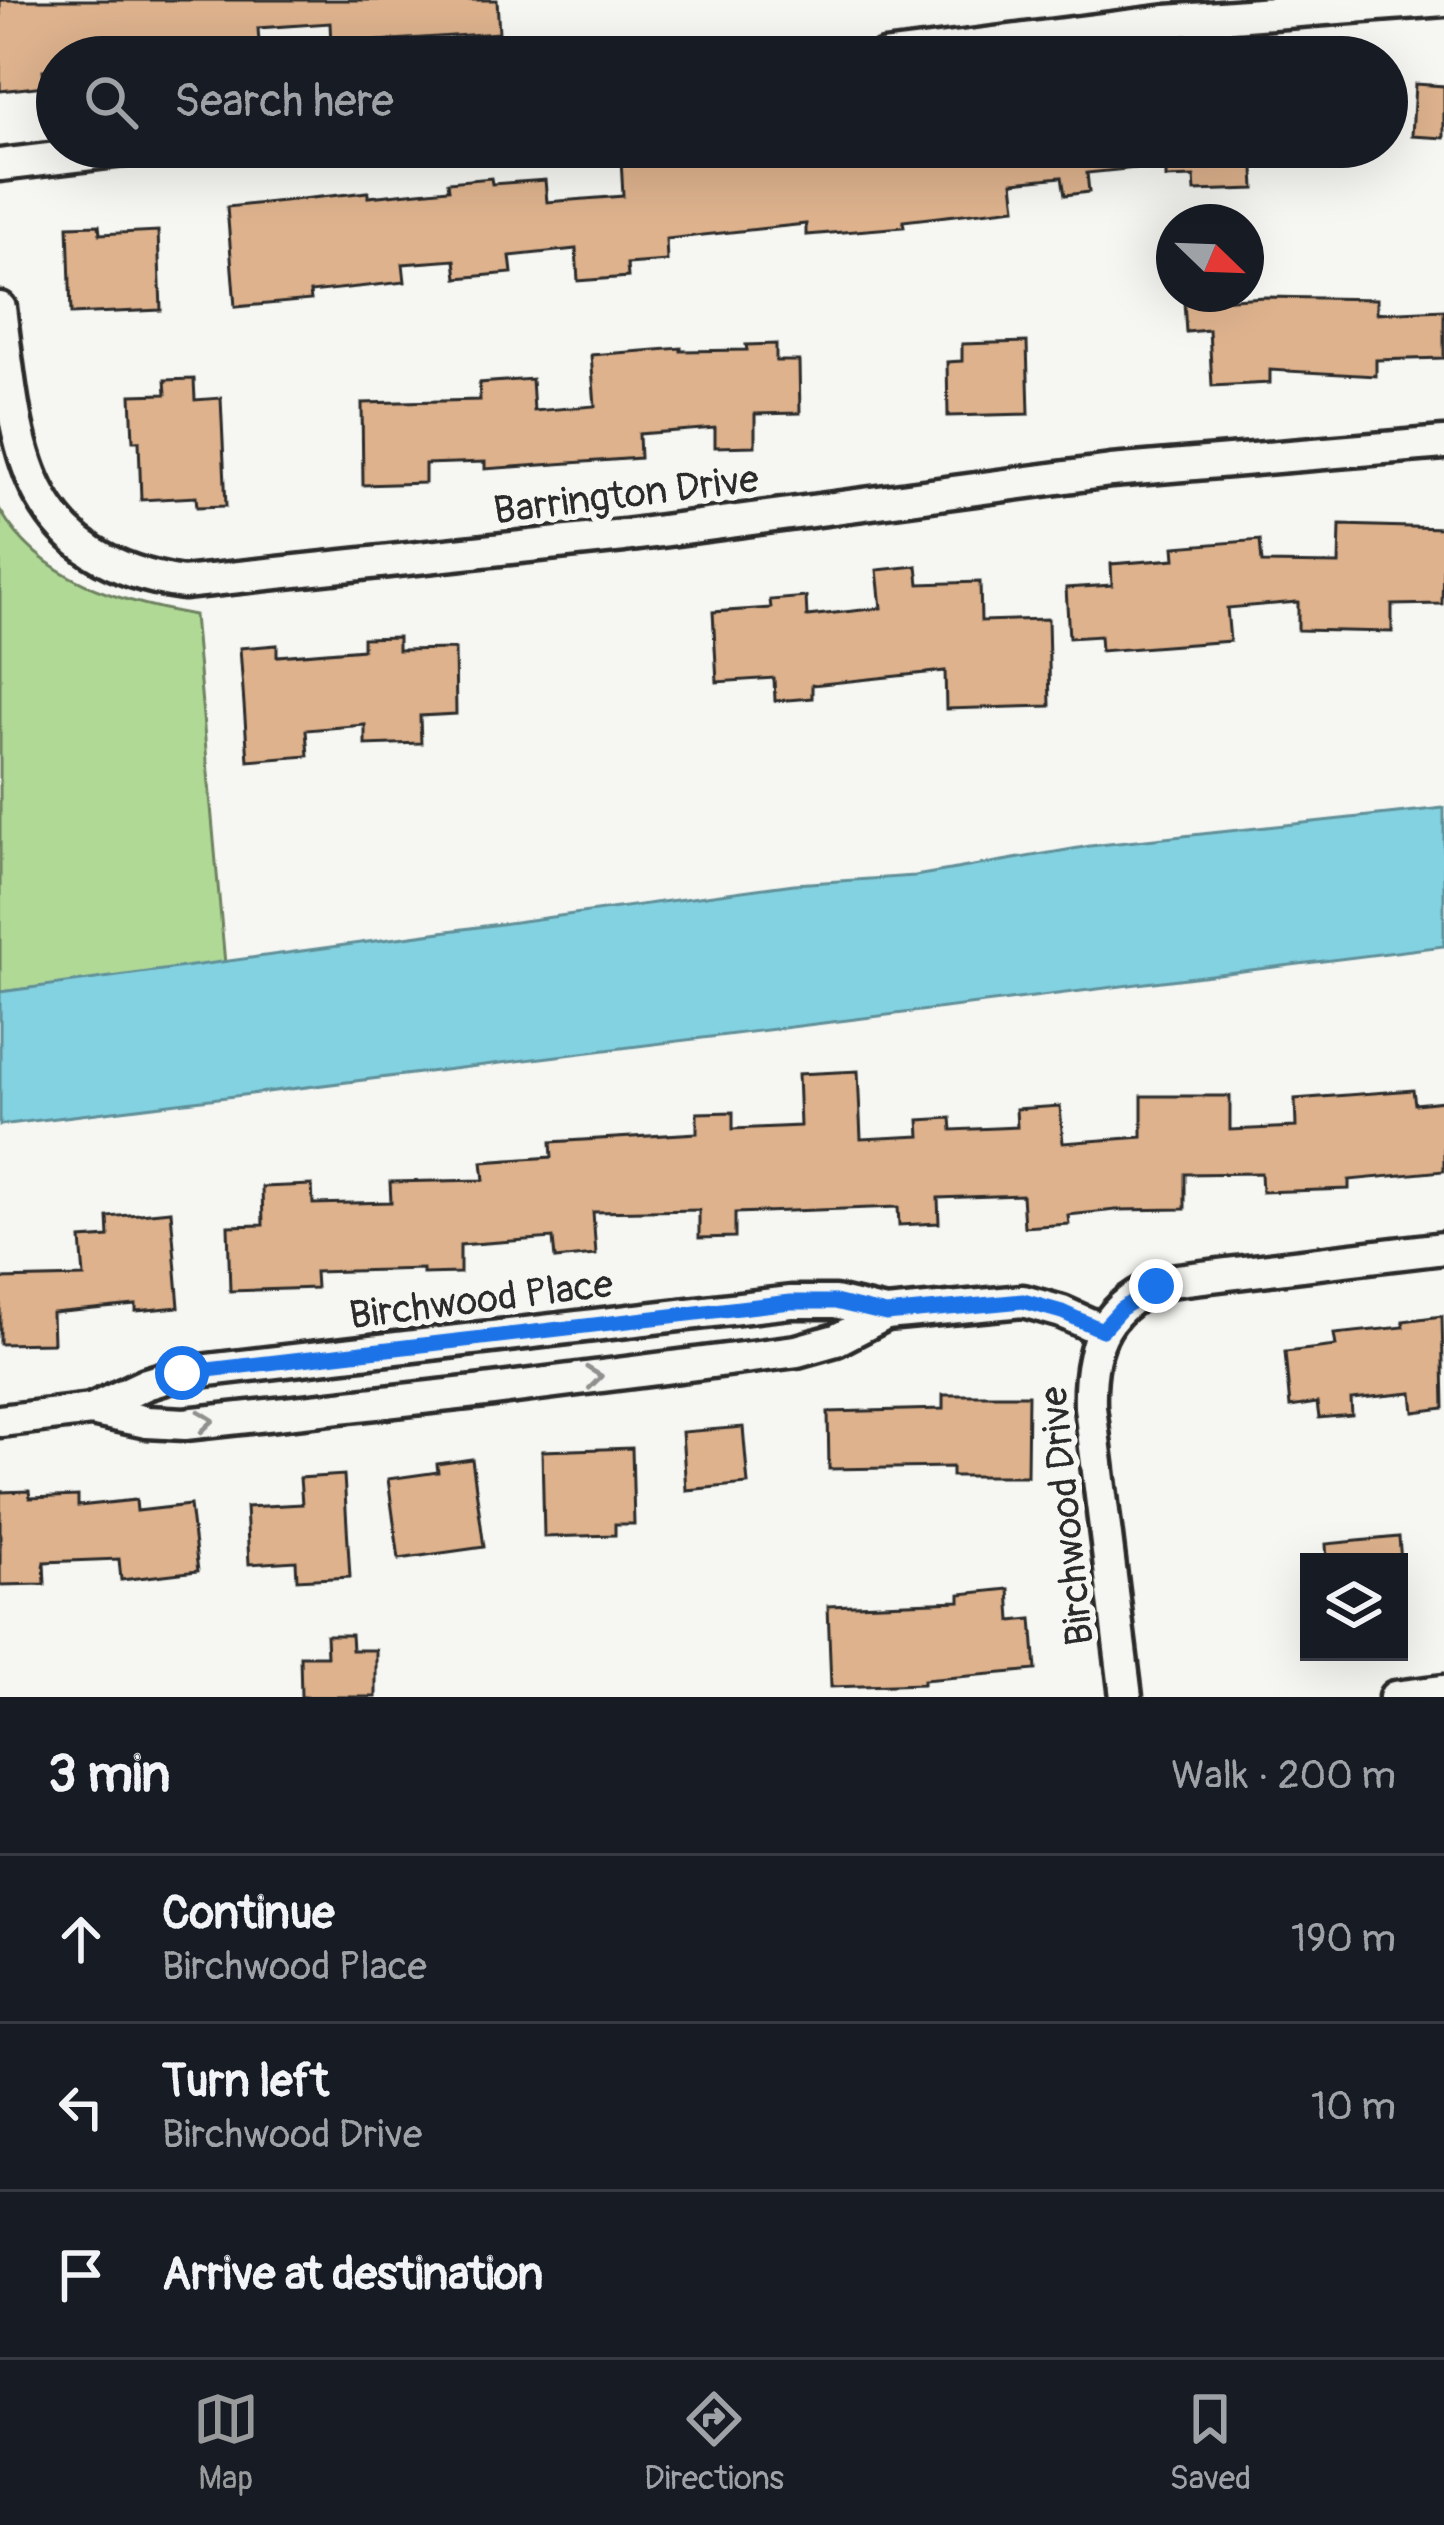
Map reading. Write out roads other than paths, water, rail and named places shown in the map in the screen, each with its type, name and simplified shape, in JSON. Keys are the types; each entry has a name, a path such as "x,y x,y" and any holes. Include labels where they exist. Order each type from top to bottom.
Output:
{"street":[{"path":"1049,36 1167,21 1444,1"},
{"path":"0,165 36,161"},
{"name":"Barrington Drive","path":"0,308 21,455 47,506 73,535 110,561 183,583 624,536 1111,471 1444,443"},
{"path":"1102,1330 1135,1299 1169,1281 1444,1248"},
{"name":"Birchwood Place","path":"0,1421 91,1410 182,1373 791,1302 835,1302 886,1314 1023,1301 1102,1330"},
{"name":"Birchwood Place","path":"91,1410 147,1422 185,1424 485,1391 797,1351 836,1340 886,1314"},
{"name":"Birchwood Drive","path":"1102,1330 1090,1368 1090,1407 1126,1697"},
{"path":"1395,1697 1444,1691"}],"water":[{"path":"1444,808 1444,946 0,1125 0,992 794,884 915,876 1090,846"}]}
